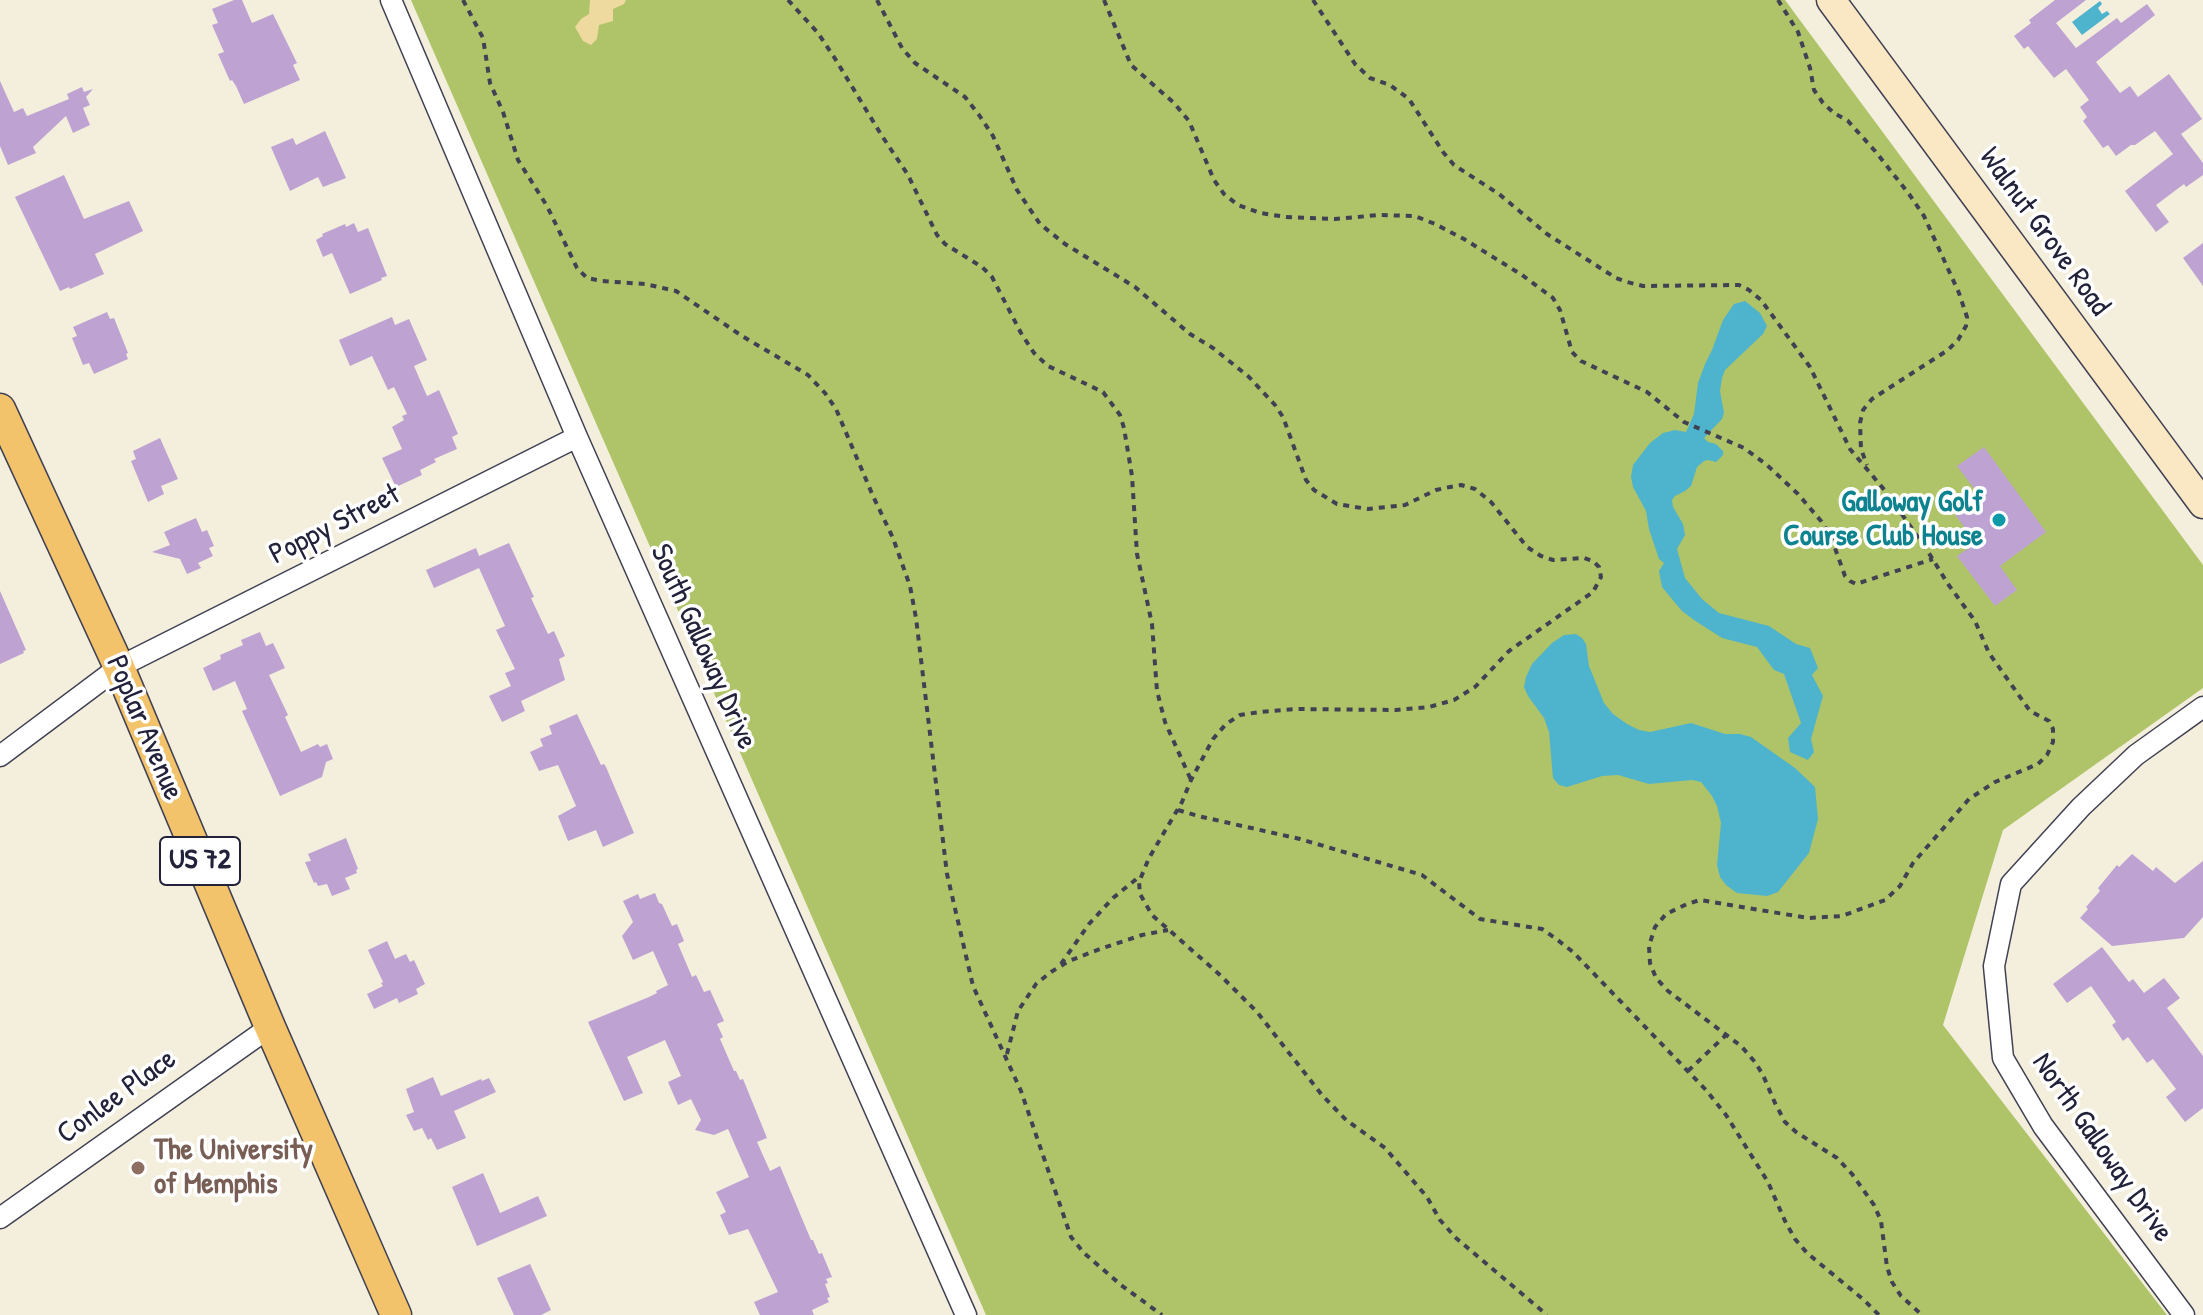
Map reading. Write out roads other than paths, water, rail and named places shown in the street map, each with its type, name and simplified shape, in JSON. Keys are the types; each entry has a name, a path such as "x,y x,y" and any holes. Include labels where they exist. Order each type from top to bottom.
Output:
{"main road":[{"name":"Walnut Grove Road","path":"1831,0 2203,504"},
{"name":"Poplar Avenue","path":"0,409 119,667 270,1027 396,1315"}],"street":[{"name":"South Galloway Drive","path":"391,0 577,437 966,1315"},
{"name":"Poppy Street","path":"0,756 119,667 577,437"},
{"name":"North Galloway Drive","path":"2184,1315 2043,1126 2003,1058 1994,966 2011,884 2081,807 2136,755 2203,707"},
{"name":"Conlee Place","path":"0,1218 270,1027"}],"water":[{"path":"2100,1 2102,4 2098,8 2102,14 2107,11 2110,14 2082,35 2072,22"},
{"path":"1745,301 1760,313 1767,326 1763,334 1725,370 1722,378 1720,391 1724,413 1704,438 1716,444 1723,455 1716,462 1704,461 1697,467 1691,486 1672,500 1685,535 1677,549 1685,578 1702,599 1719,613 1769,626 1796,644 1810,648 1818,668 1812,675 1823,696 1811,739 1814,752 1808,760 1790,752 1788,738 1801,723 1784,674 1774,670 1757,647 1722,638 1694,620 1662,587 1659,571 1664,563 1659,559 1646,511 1631,477 1633,465 1650,443 1663,433 1675,430 1686,432 1694,414 1698,383 1723,320 1734,304"},
{"path":"1576,634 1586,644 1589,666 1604,703 1627,724 1650,732 1691,723 1725,734 1751,737 1795,768 1815,787 1818,819 1809,853 1778,892 1767,896 1737,893 1720,877 1717,865 1721,823 1717,806 1701,782 1649,784 1618,775 1602,776 1567,787 1559,785 1553,778 1549,732 1544,718 1524,687 1532,664 1552,643 1564,635"}],"place":[{"name":"Galloway Golf Course Club House","path":"1999,520"},
{"name":"The University of Memphis","path":"138,1168"}]}
